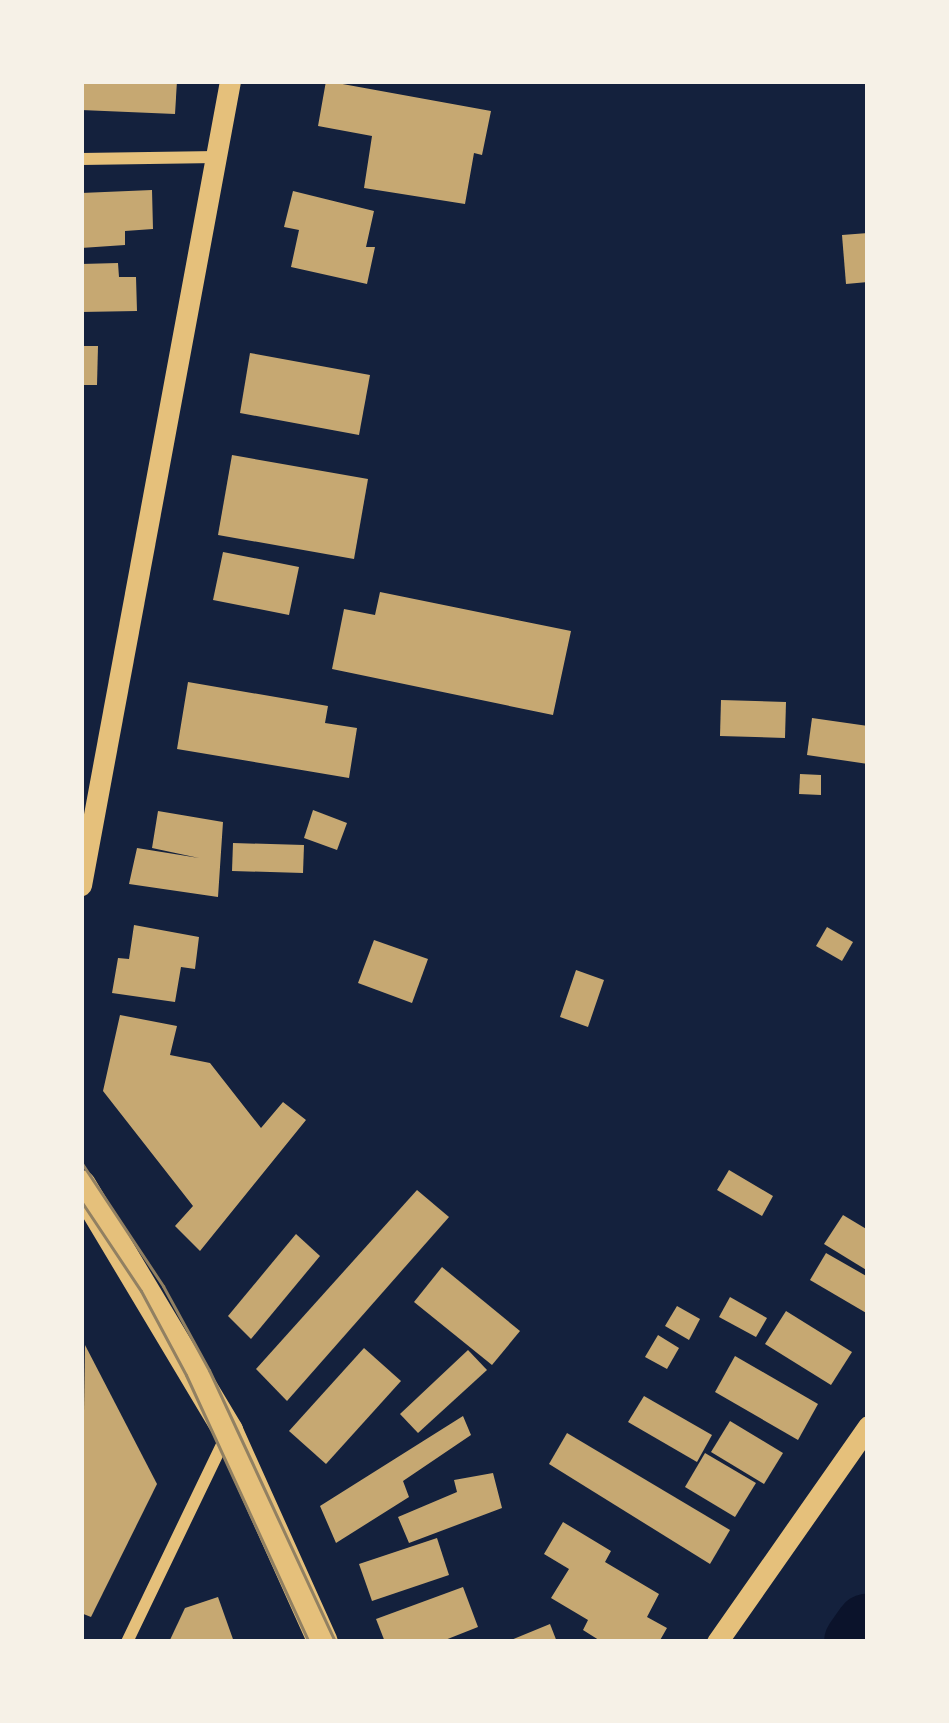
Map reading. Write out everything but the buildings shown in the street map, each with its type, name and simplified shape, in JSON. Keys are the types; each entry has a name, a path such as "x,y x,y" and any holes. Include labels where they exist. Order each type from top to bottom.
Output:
{"main road":[{"path":"81,1184 228,1431 322,1642"}],"street":[{"path":"81,885 230,81"},
{"path":"81,159 218,157"},
{"path":"717,1642 868,1426"},
{"path":"127,1642 228,1431"}],"waterway":[{"path":"857,1642 868,1626"}],"tram line":[{"path":"81,1162 163,1286 209,1370 335,1642"},
{"path":"81,1201 141,1291 186,1375 309,1642"}]}
